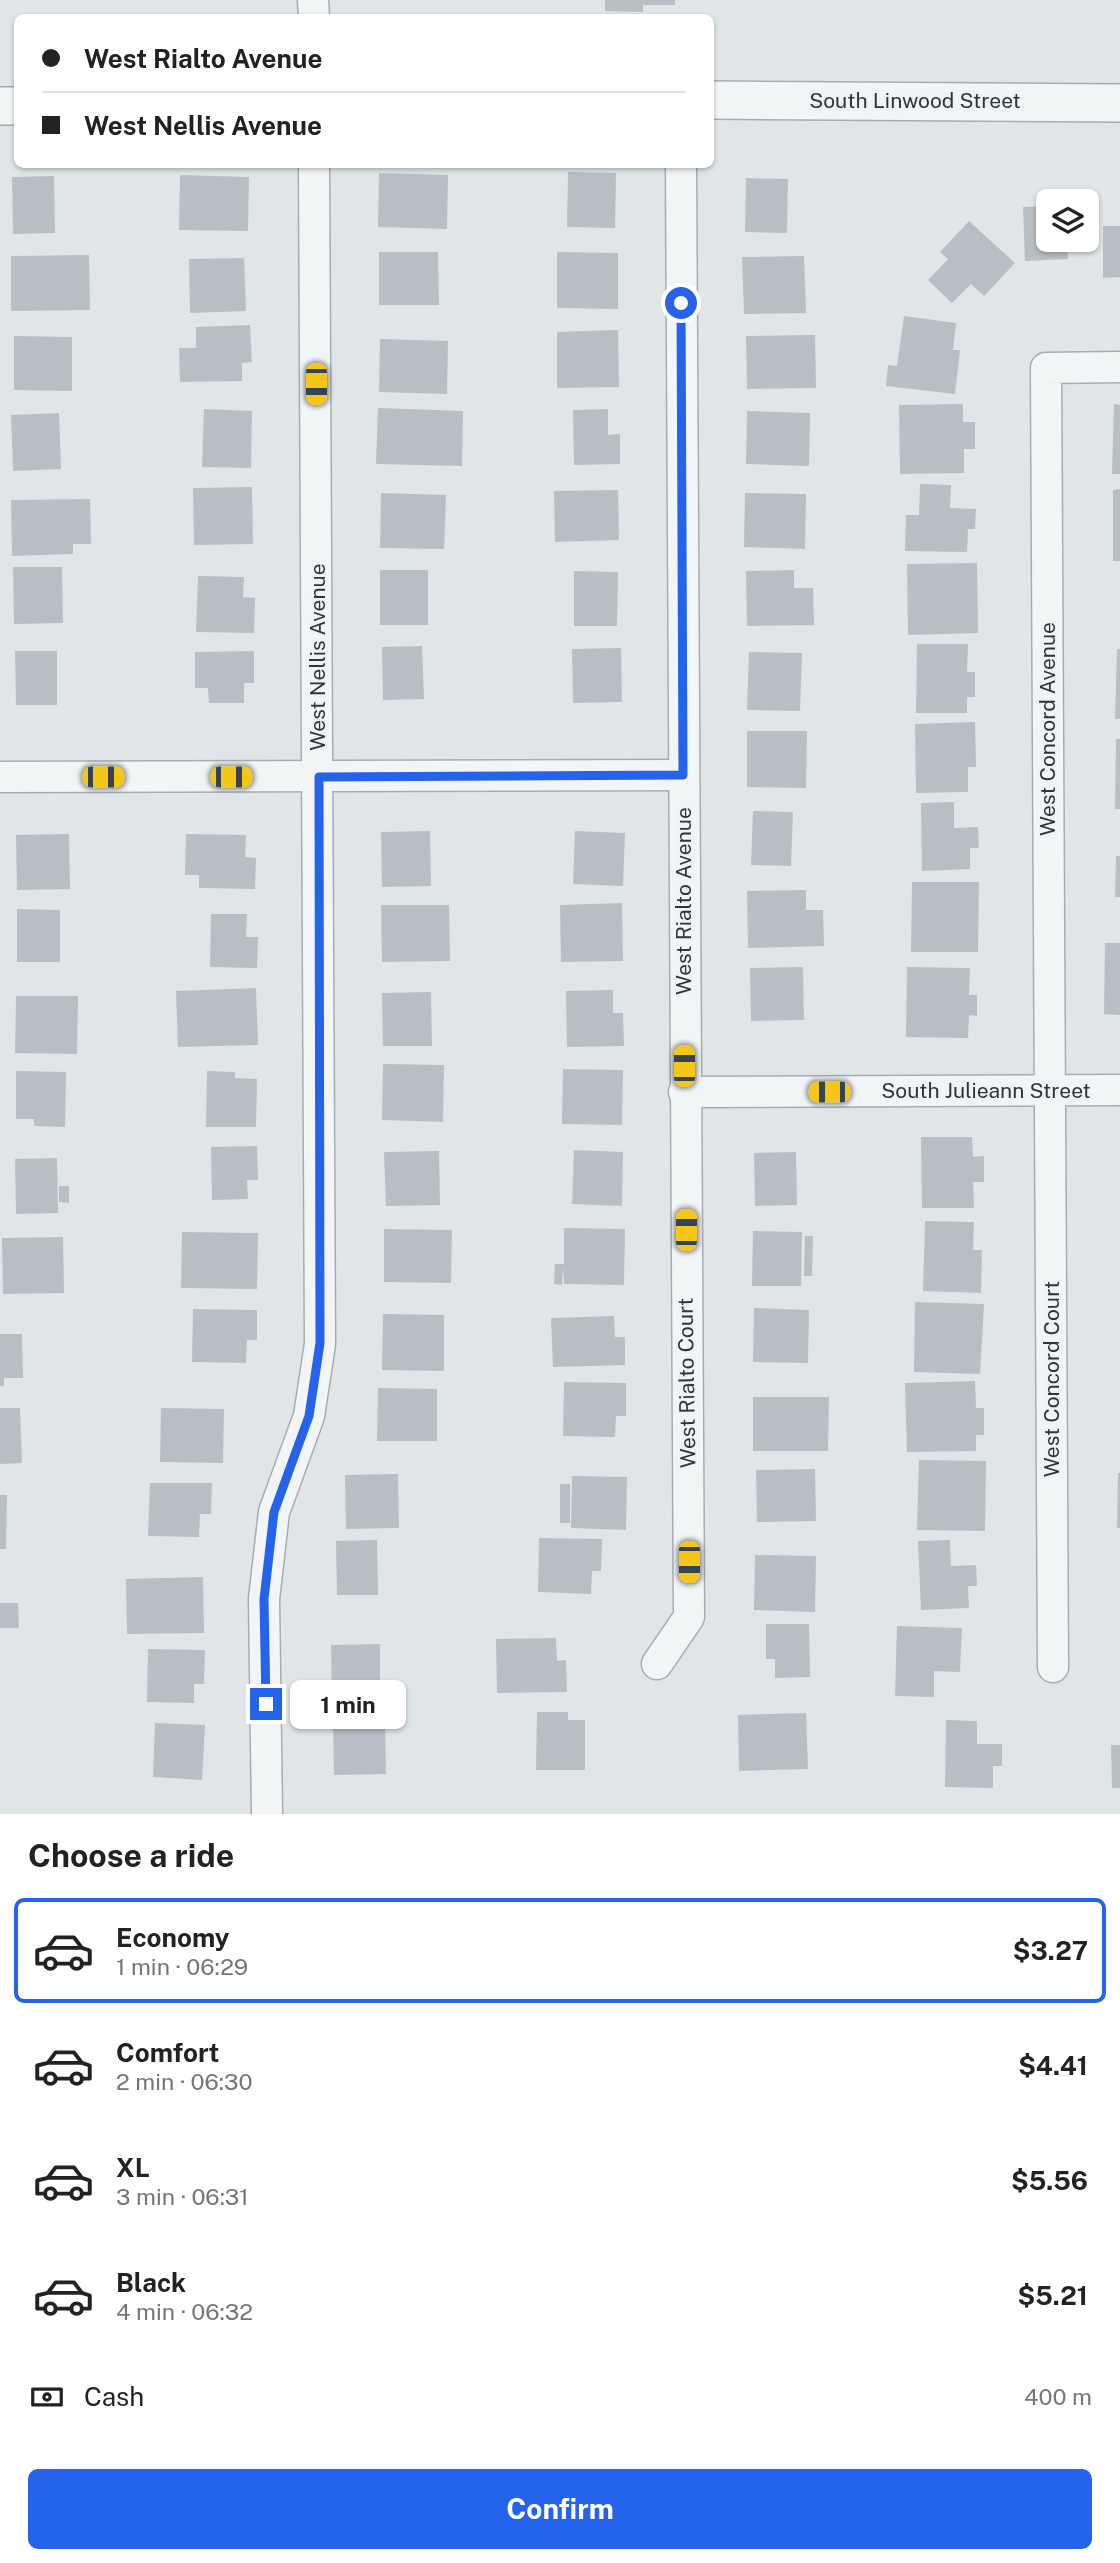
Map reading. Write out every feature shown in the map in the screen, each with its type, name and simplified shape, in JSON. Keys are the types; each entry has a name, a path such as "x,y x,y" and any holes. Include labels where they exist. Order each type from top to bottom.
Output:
{"street":[{"name":"South Linwood Street","path":"714,100 1120,103"},
{"name":"West Nellis Avenue","path":"267,1814 264,1599 274,1512 309,1416 320,1343 314,168"},
{"name":"West Rialto Avenue","path":"681,168 684,1092"},
{"name":"West Concord Avenue","path":"1051,1091 1046,368 1120,367"},
{"path":"0,777 683,775"},
{"name":"South Julieann Street","path":"684,1092 1120,1090"},
{"name":"West Concord Court","path":"1051,1091 1053,1667"},
{"name":"West Rialto Court","path":"657,1664 689,1617 684,1092"}],"building":[{"path":"605,0 675,0 675,5 643,5 643,12 605,11"},
{"path":"568,172 616,173 615,228 567,227"},
{"path":"379,173 448,175 447,229 378,227"},
{"path":"180,175 249,177 248,231 179,230"},
{"path":"54,176 55,233 13,234 12,177"},
{"path":"746,178 788,179 787,233 745,232"},
{"path":"1036,206 1036,252 1068,252 1068,259 1025,261 1023,207"},
{"path":"969,221 1015,263 984,296 971,284 952,303 928,280 948,259 940,252"},
{"path":"1103,226 1120,226 1120,277 1103,278"},
{"path":"379,252 438,252 439,305 379,305"},
{"path":"557,252 618,253 618,309 557,308"},
{"path":"89,255 90,310 11,311 11,256"},
{"path":"804,256 806,313 744,314 742,257"},
{"path":"244,258 246,311 190,313 189,259"},
{"path":"904,316 956,323 953,350 960,350 955,394 886,386 888,365 897,366"},
{"path":"250,325 252,362 242,363 242,381 180,382 179,348 196,348 196,327"},
{"path":"618,330 619,387 557,388 557,332"},
{"path":"815,335 816,388 747,389 746,336"},
{"path":"14,336 72,337 72,391 14,390"},
{"path":"380,339 448,341 447,394 379,392"},
{"path":"963,404 963,422 975,422 975,449 964,449 964,473 900,474 899,405"},
{"path":"1114,404 1120,405 1120,474 1112,474"},
{"path":"378,408 463,411 462,466 376,464"},
{"path":"204,409 252,411 251,468 202,467"},
{"path":"608,409 608,435 620,434 620,464 574,465 573,410"},
{"path":"747,411 810,413 809,466 746,464"},
{"path":"59,413 61,469 13,471 11,415"},
{"path":"920,484 951,485 950,508 976,509 975,529 968,529 967,552 905,551 906,515 919,515"},
{"path":"252,487 253,544 194,545 193,488"},
{"path":"1120,489 1120,561 1113,561 1113,490"},
{"path":"618,490 619,540 555,542 554,491"},
{"path":"381,493 446,495 444,549 380,548"},
{"path":"745,493 806,494 805,549 744,547"},
{"path":"90,499 91,544 73,544 73,554 12,556 11,500"},
{"path":"977,563 978,633 908,635 907,564"},
{"path":"13,567 62,567 63,623 14,624"},
{"path":"380,570 428,570 428,625 380,625"},
{"path":"794,570 794,588 813,588 814,625 747,626 746,571"},
{"path":"574,571 618,572 617,626 574,626"},
{"path":"198,576 244,577 243,597 255,598 254,633 196,632"},
{"path":"917,644 968,644 967,672 975,672 975,697 967,697 967,713 916,713"},
{"path":"422,646 424,699 383,700 382,647"},
{"path":"621,648 622,702 573,703 572,649"},
{"path":"1117,649 1120,649 1120,719 1115,719"},
{"path":"15,651 57,651 57,705 16,705"},
{"path":"254,651 254,683 244,683 244,703 209,703 208,688 195,688 195,652"},
{"path":"749,652 802,653 800,711 747,710"},
{"path":"975,722 976,767 968,767 968,792 916,793 915,724"},
{"path":"747,731 807,731 806,788 747,787"},
{"path":"1116,739 1120,739 1120,809 1115,809"},
{"path":"954,802 954,828 978,827 979,848 970,848 970,869 922,871 921,803"},
{"path":"753,811 793,812 791,866 751,865"},
{"path":"430,831 431,886 382,887 381,832"},
{"path":"575,831 625,833 623,886 573,884"},
{"path":"69,834 70,889 17,890 16,835"},
{"path":"186,834 246,835 245,857 256,858 255,889 199,888 199,875 185,875"},
{"path":"1116,856 1120,856 1120,897 1115,897"},
{"path":"912,882 979,882 978,952 911,952"},
{"path":"806,890 806,910 823,910 824,946 748,948 747,891"},
{"path":"622,903 623,961 561,962 560,905"},
{"path":"381,905 449,905 450,961 382,962"},
{"path":"17,909 60,910 60,962 17,962"},
{"path":"211,914 247,914 246,937 258,937 257,968 210,967"},
{"path":"1105,943 1120,943 1120,1015 1104,1014"},
{"path":"803,967 804,1020 751,1021 750,968"},
{"path":"907,967 970,968 969,995 977,995 977,1016 969,1015 968,1038 906,1037"},
{"path":"256,988 258,1045 178,1047 176,991"},
{"path":"613,990 613,1013 623,1013 624,1046 567,1047 566,991"},
{"path":"431,992 432,1046 383,1046 382,993"},
{"path":"16,996 78,996 77,1054 15,1053"},
{"path":"383,1064 444,1065 443,1122 382,1120"},
{"path":"563,1069 623,1070 622,1125 562,1124"},
{"path":"16,1071 66,1072 65,1127 34,1126 34,1119 16,1119"},
{"path":"207,1071 235,1072 235,1078 257,1079 256,1127 206,1127"},
{"path":"921,1137 972,1137 973,1157 984,1156 984,1182 973,1182 974,1208 922,1208"},
{"path":"257,1146 258,1180 247,1180 248,1199 212,1200 211,1147"},
{"path":"574,1150 623,1152 622,1206 572,1204"},
{"path":"439,1151 440,1205 386,1206 384,1152"},
{"path":"796,1152 797,1205 755,1206 754,1153"},
{"path":"57,1158 58,1213 16,1214 15,1159"},
{"path":"59,1186 69,1186 69,1203 59,1202"},
{"path":"925,1221 974,1222 973,1250 982,1250 981,1293 923,1291"},
{"path":"564,1228 625,1229 624,1285 564,1284 563,1267 562,1285 554,1284 555,1264 564,1264"},
{"path":"384,1229 452,1230 451,1283 384,1282"},
{"path":"753,1231 802,1232 801,1286 752,1286"},
{"path":"182,1232 258,1233 257,1289 181,1288"},
{"path":"805,1236 813,1236 812,1276 804,1276"},
{"path":"63,1237 64,1293 3,1294 2,1238"},
{"path":"915,1302 984,1304 980,1374 914,1372"},
{"path":"754,1308 809,1310 808,1363 753,1362"},
{"path":"193,1309 257,1310 257,1340 247,1340 246,1363 192,1362"},
{"path":"383,1314 444,1315 444,1371 382,1370"},
{"path":"614,1316 615,1337 625,1337 625,1365 553,1367 551,1318"},
{"path":"0,1334 22,1334 23,1378 4,1378 4,1386 0,1386"},
{"path":"975,1381 976,1408 984,1408 984,1435 976,1435 976,1451 907,1452 905,1383"},
{"path":"564,1382 626,1383 626,1416 616,1416 615,1437 563,1436"},
{"path":"378,1388 437,1389 437,1441 377,1441"},
{"path":"753,1397 829,1397 828,1451 753,1451"},
{"path":"0,1408 20,1408 22,1463 0,1464"},
{"path":"161,1408 224,1409 223,1463 160,1462"},
{"path":"919,1460 986,1461 985,1531 917,1530"},
{"path":"815,1469 816,1521 757,1522 756,1470"},
{"path":"1120,1473 1120,1528 1117,1528"},
{"path":"398,1474 399,1528 346,1529 345,1475"},
{"path":"572,1476 627,1477 626,1530 571,1528"},
{"path":"150,1483 212,1483 211,1514 200,1514 199,1537 148,1536"},
{"path":"560,1484 570,1484 570,1523 560,1523"},
{"path":"0,1495 7,1495 6,1549 0,1549"},
{"path":"539,1538 602,1539 601,1571 592,1571 591,1594 538,1592"},
{"path":"377,1540 378,1595 337,1595 336,1541"},
{"path":"950,1540 951,1566 976,1565 977,1586 968,1586 969,1608 921,1610 918,1541"},
{"path":"755,1555 816,1556 815,1612 754,1610"},
{"path":"203,1577 204,1633 127,1634 126,1579"},
{"path":"0,1603 18,1603 19,1628 0,1628"},
{"path":"766,1624 809,1624 810,1677 775,1678 775,1659 766,1659"},
{"path":"897,1626 962,1628 960,1672 934,1671 934,1697 895,1696"},
{"path":"556,1638 557,1661 566,1660 567,1692 497,1693 496,1639"},
{"path":"380,1644 380,1697 332,1697 331,1645"},
{"path":"148,1649 205,1650 204,1684 194,1684 194,1703 147,1702"},
{"path":"537,1712 568,1712 568,1720 585,1720 585,1770 536,1770"},
{"path":"806,1713 808,1769 739,1771 738,1715"},
{"path":"385,1719 386,1774 334,1775 333,1721"},
{"path":"946,1720 977,1721 977,1744 1002,1744 1002,1766 993,1766 993,1788 945,1787"},
{"path":"155,1723 205,1725 202,1780 153,1777"},
{"path":"1111,1745 1120,1745 1120,1788 1112,1788"}],"route":[{"path":"266,1704 264,1599 274,1512 309,1416 320,1343 319,777 683,775 681,303"}]}
